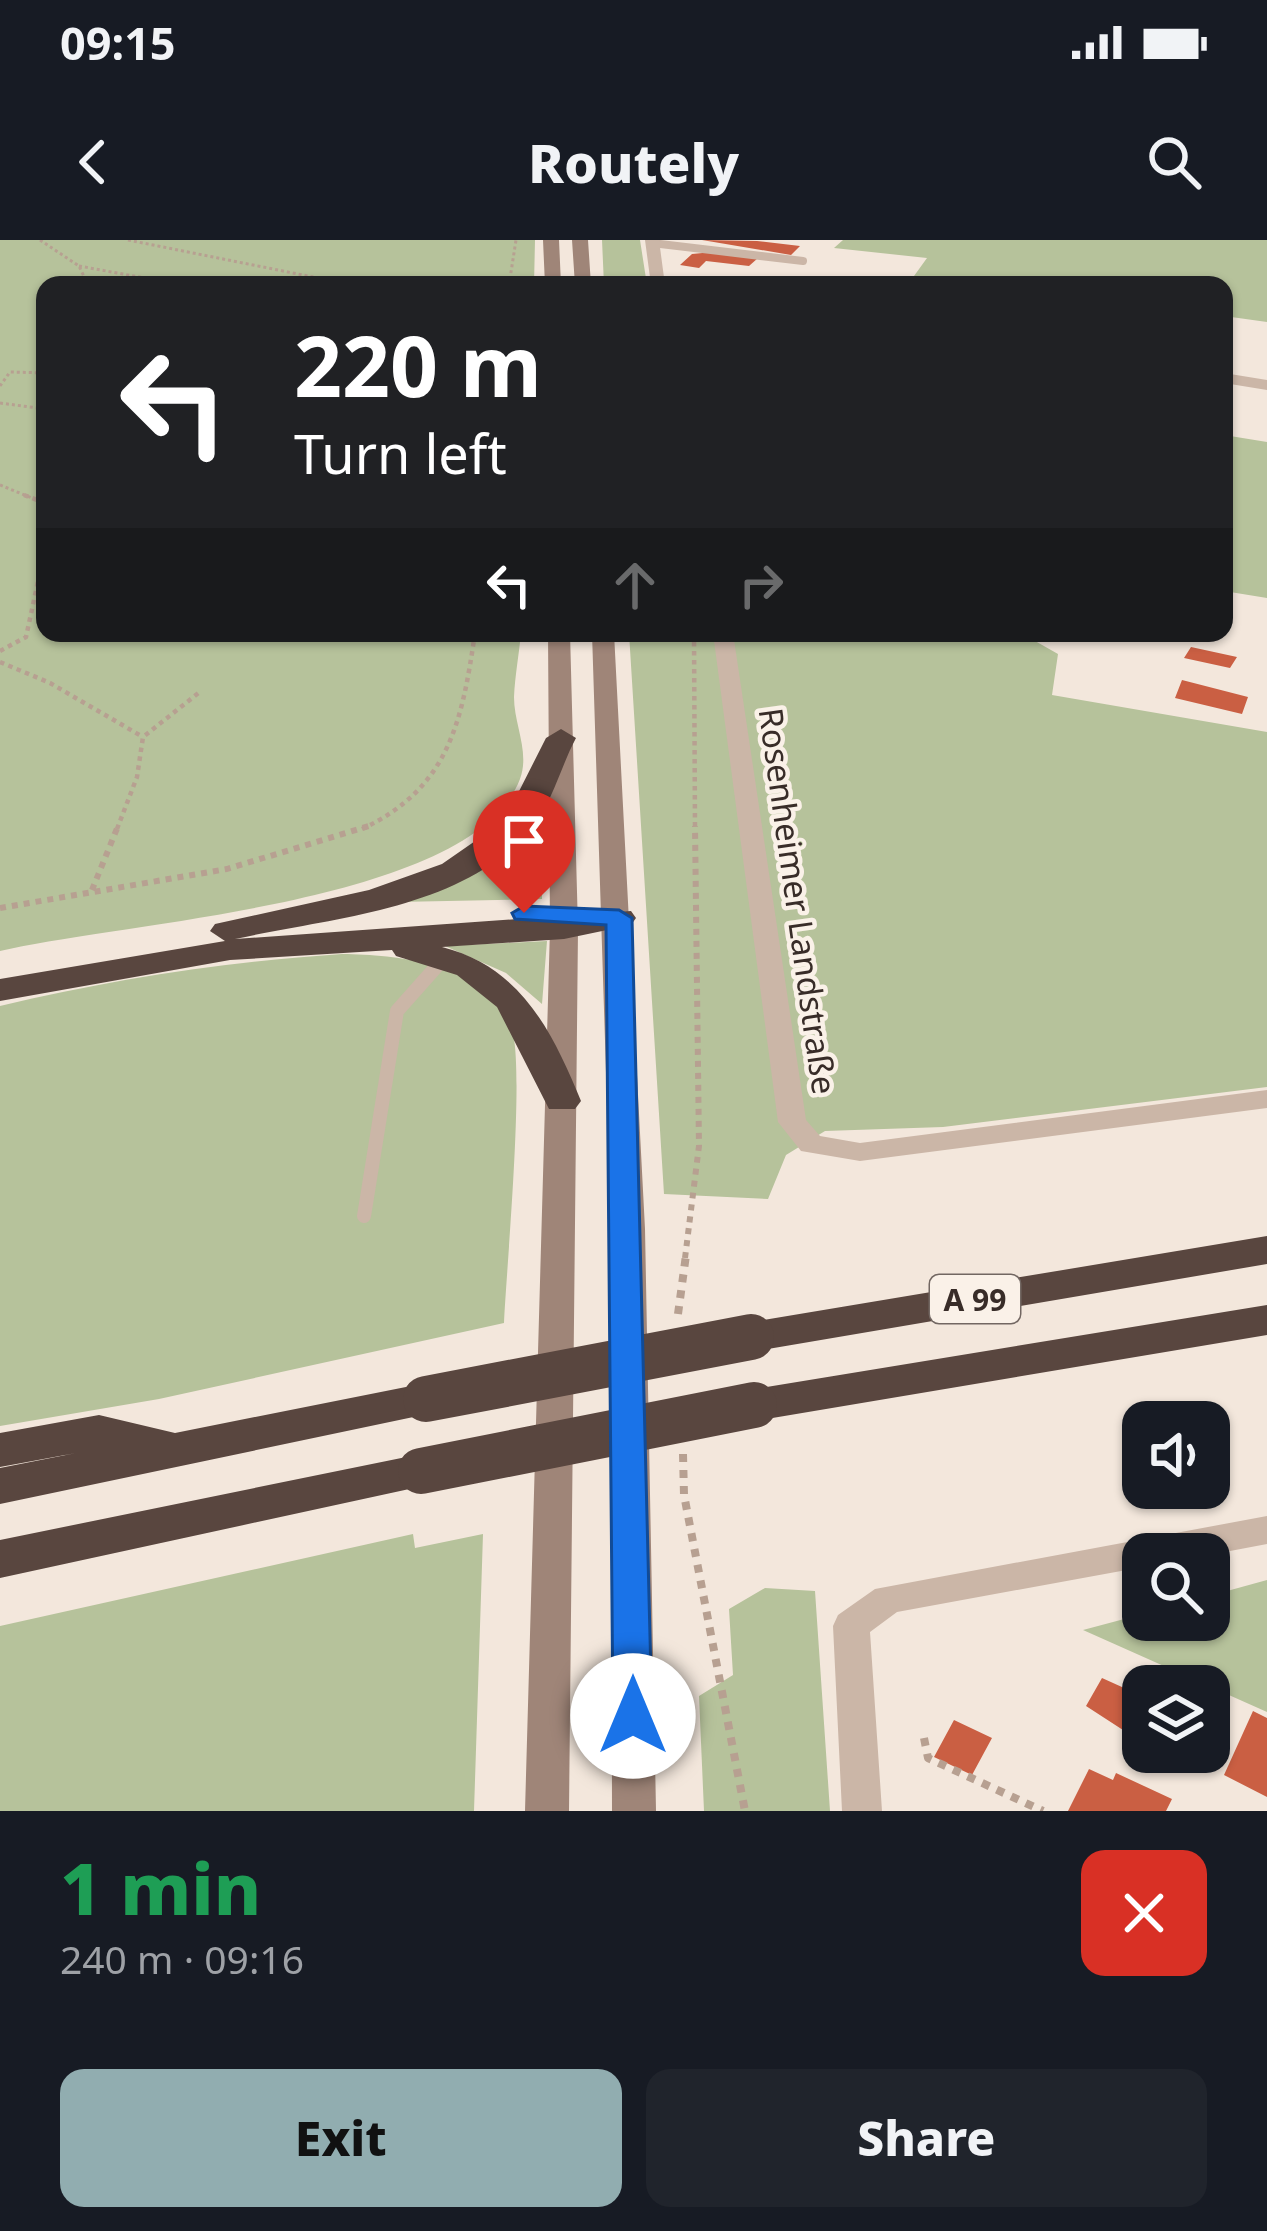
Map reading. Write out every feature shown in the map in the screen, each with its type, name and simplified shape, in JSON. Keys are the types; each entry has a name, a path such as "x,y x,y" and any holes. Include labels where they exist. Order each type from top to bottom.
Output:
{"highway":[{"path":"0,971 227,932 385,895 479,856 516,827 538,795 561,738"},
{"path":"227,932 406,914 564,921"},
{"path":"0,990 230,950 619,918"},
{"path":"358,940 446,957 496,981 533,1027 562,1101"},
{"name":"A 99","path":"0,1486 752,1337 1267,1250"},
{"name":"A 99","path":"0,1559 754,1405 1267,1320"},
{"path":"0,1450 99,1432 177,1449"}],"main road":[{"path":"551,240 553,276"},
{"path":"580,240 582,276"},
{"path":"548,1811 564,921 559,642"},
{"path":"604,642 619,918 634,1811"}],"street":[{"path":"652,242 657,276"},
{"path":"1233,380 1267,385"},
{"name":"Rosenheimer Landstraße","path":"724,642 792,1122 812,1144 860,1152 1267,1099"},
{"path":"862,1811 851,1626 888,1599 1267,1530"}],"lane":[{"path":"652,242 803,261"},
{"path":"364,1216 397,1011 446,957"}],"path":[{"path":"40,240 79,266 134,276"},
{"path":"128,240 308,276"},
{"path":"510,276 516,240"},
{"path":"79,266 84,276"},
{"path":"0,386 10,372 36,373"},
{"path":"0,403 36,408"},
{"path":"0,485 36,499"},
{"path":"0,651 26,637 36,591"},
{"path":"0,908 253,862 364,832 423,791 450,745 473,642"},
{"path":"677,1287 695,1207 700,1084 702,979 689,786 690,642"},
{"path":"0,662 50,683 143,737"},
{"path":"92,890 111,833 142,773 143,737 201,691"},
{"path":"684,1495 734,1734 745,1811"},
{"path":"924,1738 928,1758 1043,1811"}],"green space":[{"path":"0,240 535,240 534,276 36,276 36,642 520,642 514,697 523,769 489,821 436,855 366,881 204,917 0,951"},
{"path":"602,240 640,240 646,276 604,276"},
{"path":"843,240 1267,240 1267,322 1233,317 1233,276 914,276 927,258 834,248"},
{"path":"1233,436 1267,442 1267,598 1233,592"},
{"path":"630,642 1037,642 1058,654 1052,695 1267,732 1267,1087 943,1127 825,1131 786,1155 768,1199 664,1194"},
{"path":"535,822 542,823 542,899 397,902"},
{"path":"547,941 542,1004 506,973 445,946"},
{"path":"342,954 414,961 461,976 498,1006 511,1027 517,1080 504,1323 159,1399 0,1426 0,1006 170,973"},
{"path":"413,1534 415,1548 483,1534 474,1811 0,1811 0,1626"},
{"path":"1267,1580 1267,1712 1230,1696 1230,1665 1162,1665 1083,1630 1122,1620 1122,1641 1230,1641 1230,1590"},
{"path":"765,1588 815,1591 830,1811 704,1811 699,1696 733,1675 729,1609"}],"building":[{"path":"702,240 757,241 800,246 791,255"},
{"path":"692,254 758,258 749,266 706,261 699,268 680,265"},
{"path":"1191,647 1237,657 1230,668 1184,658"},
{"path":"1182,680 1248,697 1242,714 1175,698"},
{"path":"1102,1678 1122,1687 1122,1729 1086,1706"},
{"path":"1253,1711 1267,1718 1267,1797 1224,1775 1230,1773 1230,1762"},
{"path":"954,1720 992,1738 972,1775 934,1757"},
{"path":"1089,1769 1113,1780 1116,1773 1172,1799 1166,1811 1068,1811"}],"route":[{"path":"524,913 619,918 633,1716"}]}
